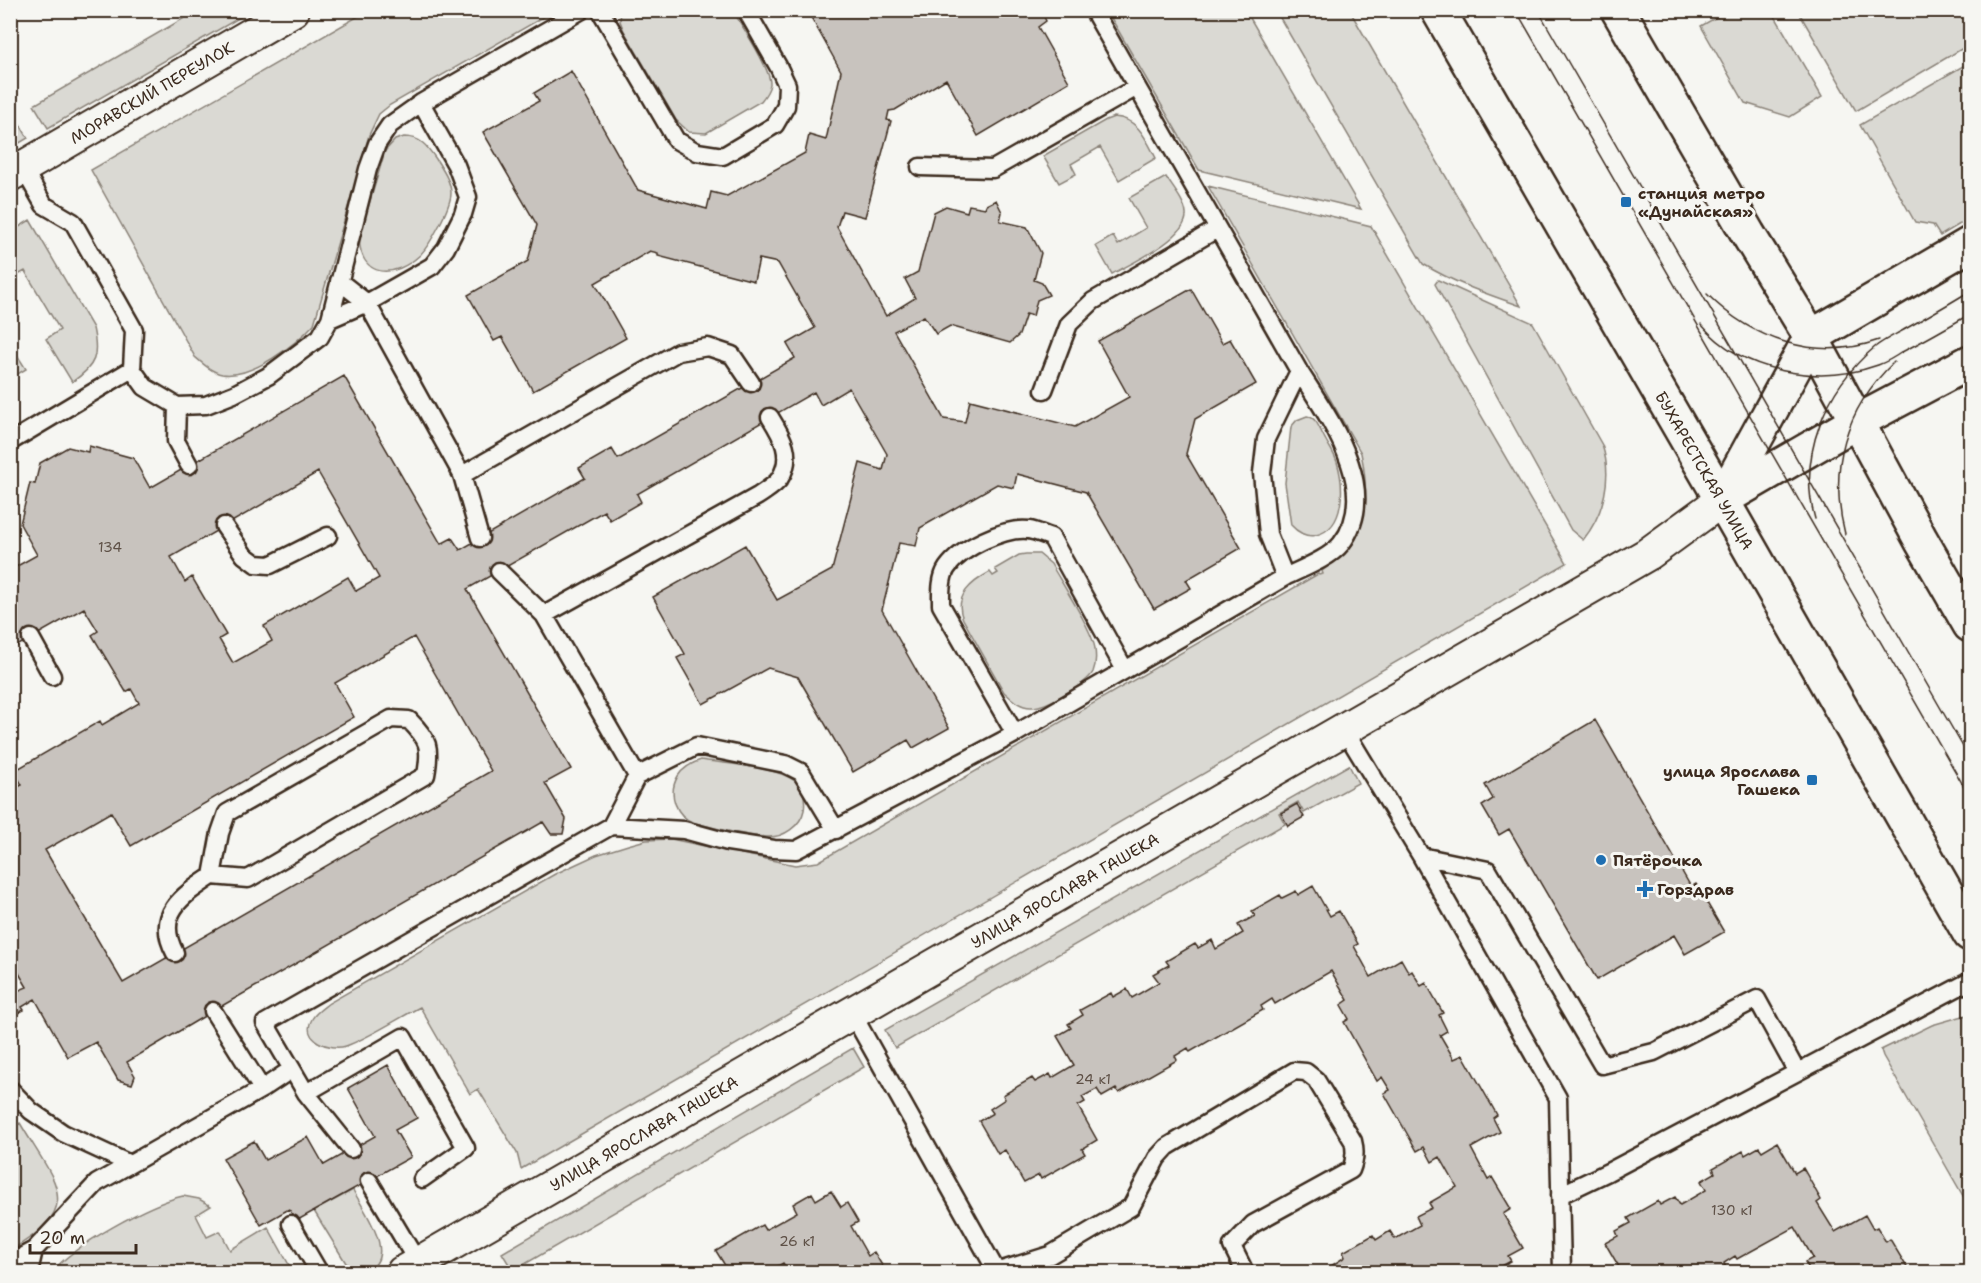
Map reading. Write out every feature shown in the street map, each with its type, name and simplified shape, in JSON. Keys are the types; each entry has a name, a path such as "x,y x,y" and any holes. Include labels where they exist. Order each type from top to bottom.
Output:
{"street":[{"name":"МОРАВСКИЙ ПЕРЕУЛОК","path":"17,172 293,10"},
{"name":"БУХАРЕСТСКАЯ УЛИЦА","path":"1438,10 1971,934"},
{"path":"1618,10 1748,234 1811,337 1971,625"},
{"path":"1811,337 1971,244"},
{"name":"УЛИЦА ЯРОСЛАВА ГАШЕКА","path":"1722,500 1811,337"},
{"name":"УЛИЦА ЯРОСЛАВА ГАШЕКА","path":"410,1268 1648,554 1722,500 1857,422 1971,362"}],"lane":[{"path":"17,172 44,205 73,222 134,330 132,369 145,387 177,406 206,405 234,394 268,376 320,337 330,319 368,169 377,144 390,124 421,103 582,10"},
{"path":"600,10 676,140 697,152 723,156 775,124 786,106 787,85 746,10"},
{"path":"611,826 684,830 728,842 796,850 1015,734 1286,577 1320,560 1340,546 1350,528 1354,509 1353,472 1346,452 1331,422 1299,371 1093,10"},
{"path":"920,167 993,169 1137,87"},
{"path":"330,319 367,303 432,266 446,248 463,214 468,197 456,165 421,103"},
{"path":"1044,390 1069,324 1093,301 1217,229"},
{"path":"339,281 367,303 462,475 480,538"},
{"path":"462,475 678,352 708,347 732,355 750,383"},
{"path":"10,442 132,369"},
{"path":"1286,577 1268,534 1262,472 1266,439 1299,371"},
{"path":"177,406 176,441 189,465"},
{"path":"544,615 758,496 780,480 787,461 784,441 770,417"},
{"path":"224,526 244,555 256,564 270,565 328,536"},
{"path":"1015,734 941,605 941,587 946,569 967,550 990,537 1028,530 1051,537 1125,670"},
{"path":"499,571 544,615 637,777"},
{"path":"31,638 52,676"},
{"path":"175,953 168,940 166,926 170,914 179,901 212,876 248,879 426,775 430,755 423,734 409,720 391,719 228,813 220,833 212,876"},
{"path":"1344,729 1421,856 1558,1098 1562,1272"},
{"path":"351,1149 306,1093 265,1023 611,826 637,777 697,746 785,764 801,772 836,830"},
{"path":"1421,856 1488,870 1602,1065 1654,1052 1757,999 1797,1072"},
{"path":"1560,1195 1971,981"},
{"path":"213,1011 262,1089"},
{"path":"852,1013 997,1272 1050,1255 1131,1206 1156,1158 1167,1147 1294,1071 1306,1072 1316,1080 1353,1141 1354,1161 1351,1170 1253,1224 1241,1235 1232,1246 1245,1272"},
{"path":"306,1093 403,1037 466,1148 422,1179"},
{"path":"10,1263 34,1250 97,1183 262,1089 292,1069"},
{"path":"10,1089 31,1111 63,1133 130,1164"},
{"path":"369,1181 410,1268"},
{"path":"291,1224 319,1272"},
{"path":"29,1272 34,1250"}],"shaded area":[{"path":"198,10 251,11 48,128 34,105"},
{"path":"369,10 554,11 390,105 379,114 369,135 314,324 285,350 260,366 234,374 222,374 204,365 195,357 91,170"},
{"path":"621,10 733,11 766,68 770,84 767,93 761,101 706,133 689,132 676,120 624,31 620,21"},
{"path":"1107,11 1246,11 1361,209 1199,170"},
{"path":"1276,11 1350,11 1521,306 1459,282 1423,264"},
{"path":"1727,11 1772,11 1822,97 1790,117 1745,103 1701,26"},
{"path":"1798,11 1970,11 1970,44 1856,111"},
{"path":"1970,62 1970,218 1940,236 1933,225 1915,222 1860,125"},
{"path":"15,116 28,138 11,148 11,118"},
{"path":"1114,117 1122,118 1135,125 1145,137 1156,158 1119,180 1100,147 1071,164 1076,174 1059,183 1043,156"},
{"path":"404,137 419,141 433,154 448,180 451,189 450,199 439,225 420,255 400,268 380,271 372,268 366,261 361,251 359,238 385,151 395,140"},
{"path":"1166,177 1183,205 1186,214 1184,223 1168,241 1112,274 1096,246 1113,236 1118,245 1146,228 1129,198"},
{"path":"1208,186 1371,226 1567,563 521,1169 517,1153 478,1089 470,1094 420,1007 346,1046 332,1047 313,1038 309,1026 312,1019 329,1003 555,874 596,855 646,840 671,839 795,865 818,862 1318,574 1323,574 1322,571 1351,546 1359,532 1365,499 1365,475 1361,453"},
{"path":"30,220 93,328 96,346 94,359 86,371 72,382 46,339 60,330 25,271 11,279 11,232"},
{"path":"1438,280 1533,323 1602,445 1607,470 1604,495 1596,519 1583,540 1571,530 1435,284"},
{"path":"10,344 26,369 11,378 10,378"},
{"path":"1307,416 1317,424 1334,455 1341,482 1338,515 1326,531 1313,536 1302,534 1291,525 1285,483 1291,427 1297,420"},
{"path":"1039,554 1051,564 1089,631 1096,655 1093,672 1083,683 1055,700 1031,707 1019,704 1004,692 963,619 960,603 966,591 977,580 990,572 993,576 998,573 995,569 1019,555"},
{"path":"701,760 763,769 786,776 795,781 802,790 805,806 802,816 790,830 773,837 730,832 688,820 675,804 673,790 678,776 685,768"},
{"path":"1349,765 1358,783 1304,813 1298,802 1279,813 1285,824 895,1048 885,1030"},
{"path":"1970,1014 1970,1208 1881,1050 1932,1025"},
{"path":"853,1048 864,1067 513,1271 502,1253"},
{"path":"20,1123 53,1178 57,1192 56,1206 49,1220 35,1234 11,1250 11,1128"},
{"path":"353,1190 371,1222 379,1246 379,1257 374,1266 363,1272 349,1268 314,1211"},
{"path":"183,1196 199,1199 211,1206 196,1215 207,1237 220,1231 230,1250 268,1227 293,1272 52,1272 94,1238 151,1207"}],"building":[{"path":"807,10 1041,10 1046,21 1038,27 1069,82 978,136 946,79 895,110 889,111 887,120 891,121 865,217 842,211 837,227 886,316 915,298 905,279 918,272 934,212 946,206 967,212 969,205 985,208 986,205 996,200 1002,212 1000,221 1027,227 1041,253 1034,280 1042,283 1049,295 1037,300 1033,316 1026,314 1019,335 1010,343 950,326 936,334 924,316 894,331 944,419 965,422 970,400 1075,427 1129,397 1098,341 1191,289 1222,343 1230,339 1256,384 1195,419 1186,454 1241,548 1186,580 1191,588 1154,609 1086,492 1017,474 1014,488 997,484 920,528 916,546 899,543 882,610 949,728 913,748 908,740 853,772 798,677 768,668 703,704 677,658 685,654 653,597 745,545 777,600 832,570 860,463 883,470 887,454 849,388 821,405 814,392 637,494 641,502 610,520 604,511 467,589 571,769 545,783 566,819 563,834 551,834 543,822 213,1011 127,1062 135,1076 132,1084 118,1080 96,1042 68,1057 35,999 22,1007 24,1010 10,1017 10,994 27,987 10,958 10,791 22,785 14,771 100,721 102,725 139,703 131,689 126,692 92,635 98,631 84,608 10,650 10,570 37,555 20,524 30,483 35,484 40,463 68,447 88,452 89,446 133,458 150,488 344,376 441,544 452,538 460,550 585,478 579,468 612,449 618,459 795,358 787,344 815,328 778,263 759,259 754,281 658,256 658,253 650,251 595,283 626,338 533,391 502,337 494,341 468,295 528,261 537,225 483,132 539,101 534,93 571,71 638,190 707,209 711,192 727,196 805,153 809,135 826,140 841,71","holes":["318,472 379,578 356,591 348,577 264,626 272,641 233,663 219,639 226,635 192,577 185,582 171,557","414,637 491,771 123,983 45,850 111,812 131,846 354,717 335,683"]},
{"name":"Пятёрочка","path":"1595,720 1691,887 1696,884 1724,932 1685,954 1674,935 1597,980 1509,829 1499,835 1482,806 1493,799 1485,785"},
{"path":"1297,804 1304,817 1288,826 1281,813"},
{"path":"1313,886 1330,916 1339,911 1358,944 1354,946 1371,977 1401,959 1409,973 1412,971 1421,986 1426,983 1443,1013 1439,1015 1447,1031 1440,1035 1454,1059 1463,1055 1497,1115 1493,1118 1500,1132 1471,1148 1488,1180 1492,1177 1511,1209 1503,1214 1523,1248 1508,1256 1511,1261 1491,1272 1329,1272 1333,1270 1331,1266 1345,1257 1343,1252 1373,1235 1376,1240 1390,1231 1395,1239 1420,1225 1416,1216 1432,1208 1429,1203 1457,1187 1440,1157 1432,1162 1424,1147 1417,1151 1384,1093 1390,1090 1382,1077 1377,1081 1344,1022 1349,1019 1341,1005 1348,1000 1331,971 1275,1004 1272,999 1261,1006 1263,1010 1190,1052 1188,1048 1175,1056 1177,1060 1119,1093 1116,1089 1102,1097 1097,1089 1082,1097 1085,1102 1078,1106 1097,1140 1082,1149 1085,1154 1041,1179 1039,1175 1024,1183 1005,1150 998,1154 979,1121 993,1113 990,1109 1005,1099 1003,1095 1032,1078 1035,1082 1050,1074 1052,1078 1074,1065 1057,1036 1071,1028 1068,1024 1083,1015 1080,1010 1111,993 1113,997 1127,989 1132,998 1159,982 1153,974 1169,965 1166,961 1195,944 1198,948 1212,940 1216,949 1243,933 1238,925 1255,916 1252,911 1280,895 1282,898 1296,891 1298,895"},
{"path":"388,1065 417,1118 395,1130 411,1157 296,1221 289,1209 261,1225 223,1158 254,1141 265,1160 308,1137 324,1165 375,1136 348,1088"},
{"path":"1777,1142 1795,1173 1803,1168 1821,1200 1817,1203 1835,1232 1865,1215 1873,1229 1877,1227 1886,1242 1890,1239 1908,1269 1904,1272 1811,1272 1805,1262 1813,1258 1795,1227 1737,1259 1735,1256 1724,1263 1726,1268 1718,1272 1622,1272 1605,1243 1618,1236 1616,1231 1631,1223 1628,1218 1658,1201 1660,1205 1675,1197 1680,1205 1706,1190 1701,1181 1715,1173 1713,1168 1743,1151 1745,1155 1759,1147 1762,1151"},
{"path":"831,1191 841,1207 847,1203 858,1222 851,1226 868,1256 874,1252 886,1272 789,1272 783,1263 768,1272 729,1272 716,1251 762,1225 765,1230 797,1212 793,1204 812,1193 816,1200"}],"tram line":[{"path":"1516,10 1970,797"},
{"path":"1538,10 1970,759"},
{"path":"1815,519 1810,495 1813,447 1820,424 1842,382 1879,344 1970,291"},
{"path":"1707,294 1744,324 1765,335 1787,342 1832,349 1879,340"},
{"path":"1701,324 1718,341 1759,364 1783,371 1831,374 1881,364 1970,314"},
{"path":"1845,534 1840,510 1839,486 1840,463 1845,441 1852,420 1863,399 1894,362"}],"place":[{"name":"станция метро «Дунайская»","path":"1626,202"},
{"name":"улица Ярослава Гашека","path":"1812,780"},
{"name":"Пятёрочка","path":"1601,860"},
{"name":"Горздрав","path":"1645,889"}]}
